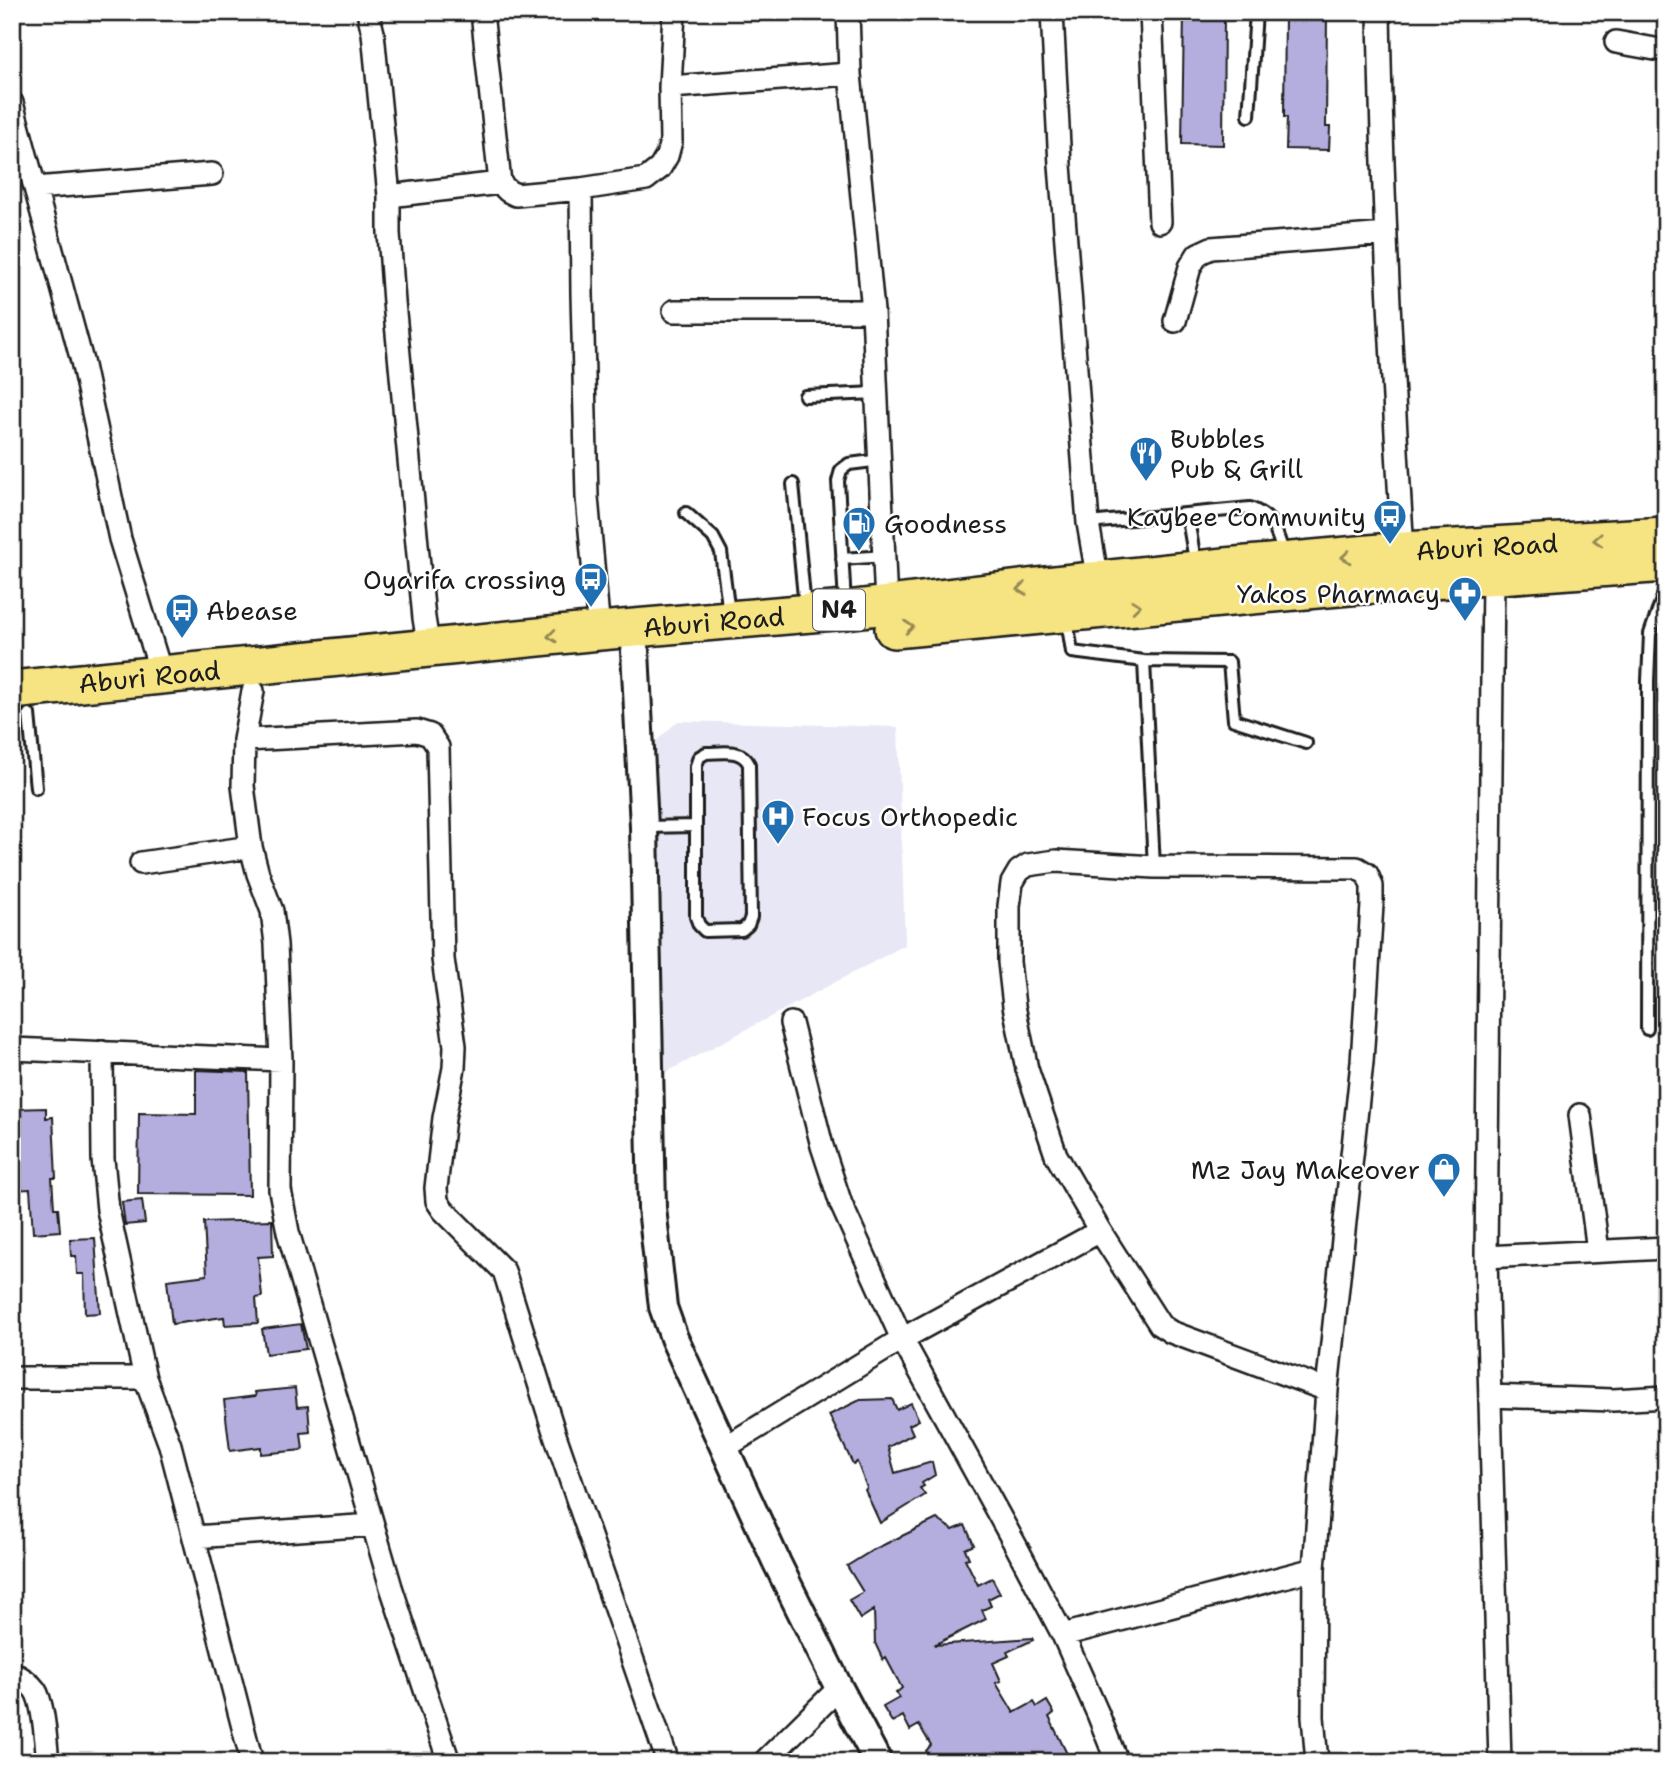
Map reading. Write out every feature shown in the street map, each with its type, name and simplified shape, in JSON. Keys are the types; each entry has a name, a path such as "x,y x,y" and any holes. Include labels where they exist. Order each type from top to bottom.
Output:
{"highway":[{"name":"Aburi Road","path":"18,707 253,691 635,652 1064,599 1098,581 1196,570 1403,551 1666,536"},
{"name":"Aburi Road","path":"18,707 162,676 599,631 886,605 1309,589 1666,562"}],"street":[{"path":"368,12 373,33 389,196 394,302 429,649"},
{"path":"482,12 500,183 516,195 646,180 660,168 671,141 670,88 674,12"},
{"path":"848,12 850,74 873,311 886,605"},
{"path":"1052,12 1060,165 1088,523 1098,581"},
{"path":"1151,12 1160,222"},
{"path":"1378,12 1381,142 1403,551"},
{"path":"1616,42 1666,51"},
{"path":"670,88 850,74"},
{"path":"12,103 82,361 120,539 162,676"},
{"path":"35,188 212,174"},
{"path":"389,196 500,183"},
{"path":"581,189 587,497 599,631"},
{"path":"1175,321 1190,267 1198,254 1211,248 1386,234"},
{"path":"674,311 873,311"},
{"path":"1493,576 1486,1256 1500,1762"},
{"path":"635,652 644,827 653,1208 663,1307 674,1338 777,1563 878,1762"},
{"path":"253,691 244,740 243,786 251,847 272,911 276,944 281,1060 280,1190 288,1232 391,1587 449,1762"},
{"path":"244,740 417,731 430,735 438,747 443,959 455,1046 454,1068 444,1118 437,1201 504,1271 555,1435 668,1762"},
{"path":"141,863 251,847"},
{"path":"1317,1762 1313,1717 1314,1569 1327,1390 1362,1062 1372,886 1367,874 1357,868 1154,867 1056,861 1028,865 1019,871 1012,883 1009,906 1009,962 1014,1006 1027,1069 1056,1155 1100,1231 1160,1325 1171,1332 1327,1390"},
{"path":"791,1023 822,1146 841,1204 902,1339 1063,1635 1118,1762"},
{"path":"12,1049 281,1060"},
{"path":"102,1052 103,1159 108,1210 145,1378 170,1445 252,1762"},
{"path":"1580,1115 1598,1251"},
{"path":"724,1448 902,1339 1100,1231"},
{"path":"1486,1256 1666,1248"},
{"path":"12,1378 145,1378"},
{"path":"1490,1396 1613,1400 1666,1397"},
{"path":"194,1537 373,1525"},
{"path":"1063,1635 1314,1569"},
{"path":"12,1673 36,1691 43,1715 48,1762"},
{"path":"764,1762 839,1688"}],"lane":[{"path":"1249,116 1256,12"},
{"path":"805,396 878,393"},
{"path":"846,610 838,481 841,470 849,464 881,460"},
{"path":"793,484 806,613"},
{"path":"1088,523 1250,508 1265,514 1274,527 1286,562"},
{"path":"686,513 712,537 721,552 730,620"},
{"path":"1187,514 1196,570"},
{"path":"842,559 885,556"},
{"path":"1647,1029 1650,634 1666,588"},
{"path":"1064,599 1072,652 1144,661 1230,662 1234,720 1306,743"},
{"path":"1144,661 1154,867"},
{"path":"18,707 36,788"},
{"path":"706,753 738,753 745,757 749,764 751,917 742,930 705,930 699,925 696,917 695,826 696,766 699,758 706,753"},
{"path":"644,827 695,826"}],"shaded area":[{"name":"Focus Orthopedic","path":"678,721 898,727 905,945 659,1076 651,746"}],"building":[{"path":"1184,12 1224,12 1223,145 1182,144"},
{"path":"1285,12 1327,12 1326,127 1330,127 1329,150 1286,149"},
{"path":"196,1070 248,1072 250,1195 138,1194 139,1113 196,1114"},
{"path":"46,1108 46,1118 53,1117 56,1178 52,1178 54,1208 58,1208 60,1231 33,1233 30,1189 14,1190 12,1109"},
{"path":"142,1200 145,1223 125,1225 122,1202"},
{"path":"272,1220 273,1256 258,1257 262,1297 256,1298 258,1323 225,1325 224,1317 172,1324 167,1280 207,1275 204,1222"},
{"path":"95,1238 100,1313 85,1314 84,1274 77,1274 76,1256 71,1256 70,1239"},
{"path":"301,1324 306,1349 266,1354 262,1329"},
{"path":"295,1388 297,1407 308,1406 310,1432 301,1433 303,1450 261,1454 261,1447 230,1451 224,1400 256,1396 255,1392"},
{"path":"892,1399 897,1410 911,1403 919,1420 909,1425 913,1434 888,1447 895,1473 932,1462 935,1475 922,1483 924,1486 920,1488 925,1495 880,1523 865,1490 867,1488 857,1462 853,1464 829,1415 860,1400"},
{"path":"937,1519 953,1530 965,1525 974,1545 965,1549 969,1558 965,1559 978,1585 992,1578 1000,1593 988,1599 991,1606 982,1610 986,1619 934,1645 1032,1638 1033,1640 1007,1652 1009,1656 993,1663 1001,1681 996,1683 1014,1713 1034,1702 1037,1707 1047,1701 1054,1713 1049,1717 1071,1762 931,1762 926,1751 931,1745 919,1725 910,1730 903,1716 892,1722 883,1707 899,1698 896,1693 902,1688 875,1643 874,1610 860,1619 849,1600 863,1592 847,1566 873,1550"}],"place":[{"name":"Bubbles Pub & Grill","path":"1146,483"},
{"name":"Kaybee Community","path":"1390,546"},
{"name":"Goodness","path":"859,553"},
{"name":"Oyarifa crossing","path":"591,609"},
{"name":"Yakos Pharmacy","path":"1465,623"},
{"name":"Abease","path":"182,640"},
{"name":"Focus Orthopedic","path":"778,846"},
{"name":"Mz Jay Makeover","path":"1444,1199"}]}
